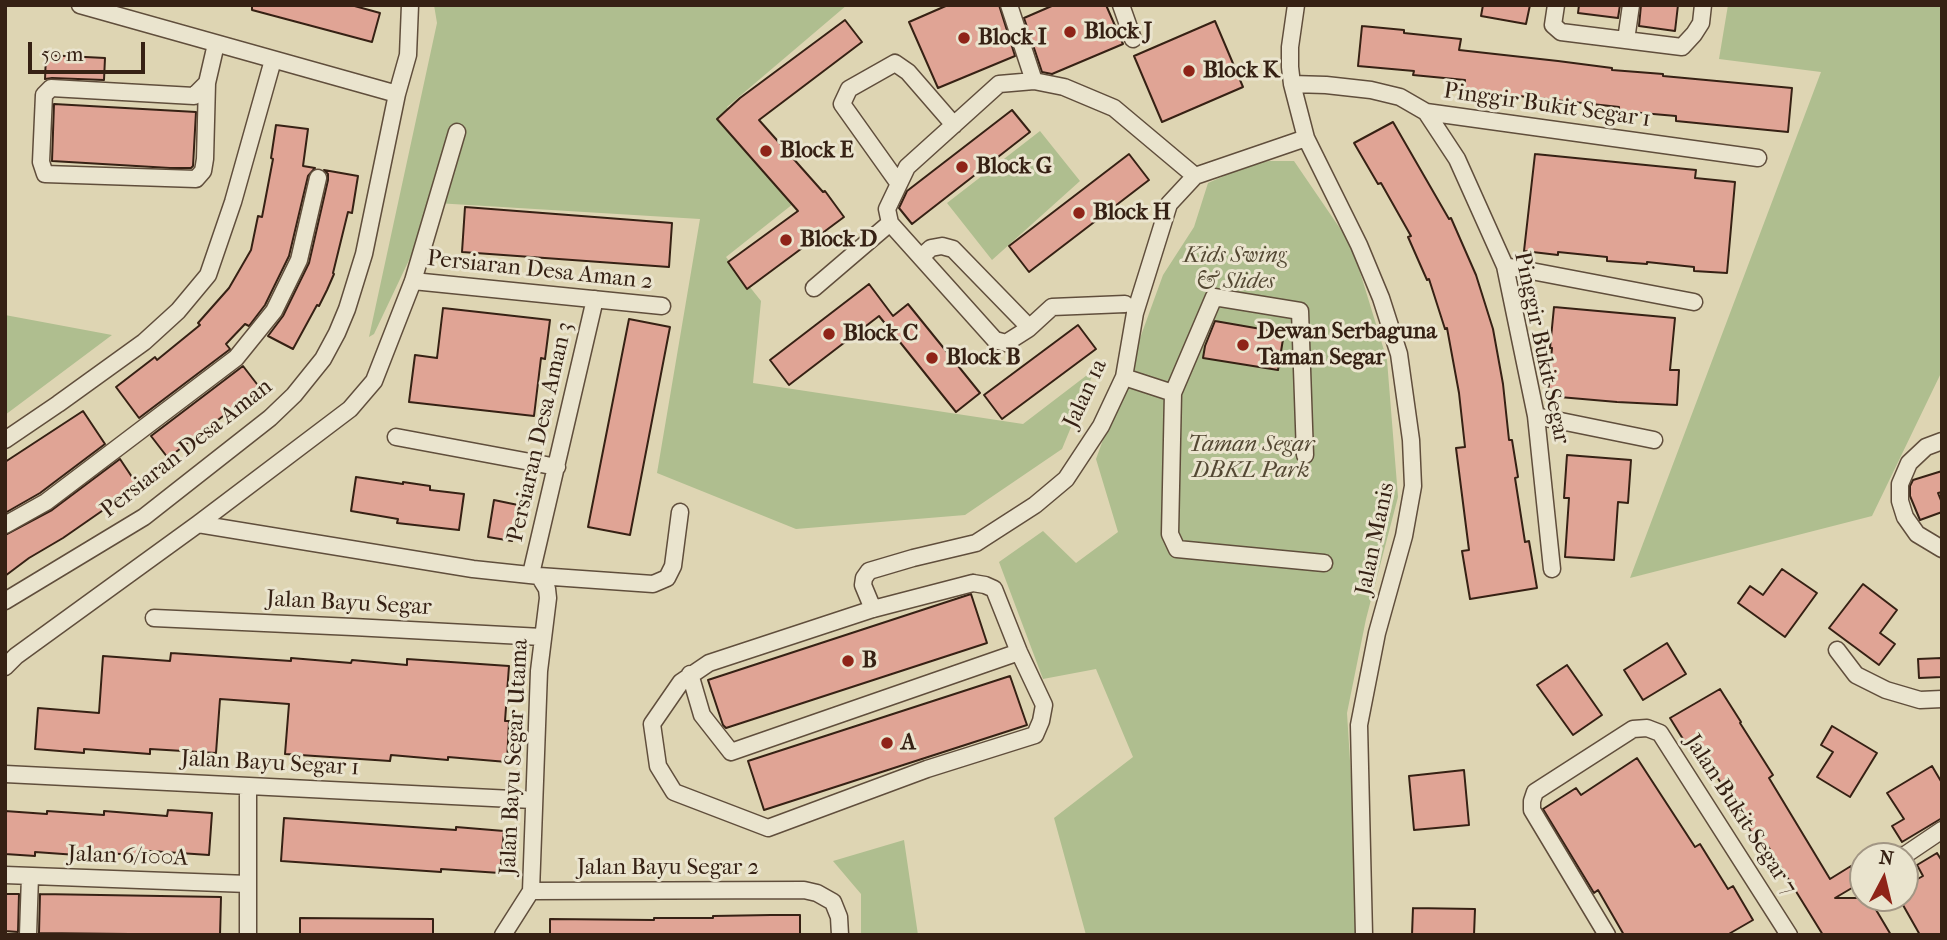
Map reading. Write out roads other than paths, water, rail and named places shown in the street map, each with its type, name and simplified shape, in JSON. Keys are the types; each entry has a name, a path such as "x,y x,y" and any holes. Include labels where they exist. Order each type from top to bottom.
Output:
{"street":[{"path":"80,5 397,94"},
{"name":"Persiaran Desa Aman","path":"5,601 144,517 270,418 294,395 323,359 347,309 364,254 397,94 408,55 410,5"},
{"path":"1009,5 1034,81"},
{"path":"1121,5 1133,39"},
{"name":"Jalan Manis","path":"1296,5 1290,47 1292,84 1306,138 1359,245 1381,298 1399,354 1411,440 1413,486 1404,536 1377,633 1359,725 1364,935"},
{"path":"1626,40 1631,5"},
{"path":"1555,9 1553,24 1561,32 1682,47 1701,23 1703,5"},
{"path":"207,83 194,96 51,88 44,95 41,162 45,174 196,179 203,170 205,159 207,83 216,44"},
{"path":"5,440 144,342 178,311 208,275 233,202 273,60"},
{"path":"899,184 842,104 849,89 895,63 908,72 954,125"},
{"path":"1125,304 1052,307 1028,329 1006,343 995,340 890,223 887,209 907,167 999,84 1034,81 1064,87 1114,108 1195,176"},
{"name":"Pinggir Bukit Segar 1","path":"1292,84 1371,90 1400,97 1426,112 1758,158"},
{"name":"Pinggir Bukit Segar","path":"1426,112 1457,159 1506,266 1536,416 1552,569"},
{"path":"5,667 16,656 198,524 349,409 374,381 413,281 457,132"},
{"name":"Jalan 1a","path":"873,608 863,585 869,571 976,543 1035,505 1066,479 1101,426 1124,377 1135,313 1169,204 1195,176 1306,138"},
{"path":"5,525 46,502 236,358 274,312 299,260 318,178"},
{"path":"814,288 890,223"},
{"path":"921,257 931,248 953,248 1028,329"},
{"path":"1506,266 1694,302"},
{"name":"Persiaran Desa Aman 2","path":"413,281 662,306"},
{"path":"1305,455 1300,311 1214,297 1173,393 1170,534 1177,549 1324,563"},
{"name":"Persiaran Desa Aman 3","path":"535,575 595,299"},
{"path":"1124,377 1173,393"},
{"path":"1536,416 1654,440"},
{"path":"396,437 557,467"},
{"path":"1942,440 1926,447 1909,463 1900,484 1900,501 1905,517 1917,534 1942,548"},
{"path":"198,524 473,569 653,584 667,578 673,566 680,512"},
{"name":"Jalan Bayu Segar Utama","path":"503,935 531,891 539,671 548,598 547,589 535,575"},
{"path":"974,583 994,589 1044,705 1035,735 927,769 768,828 674,792 657,766 652,724 681,682 709,663 873,608 974,583"},
{"name":"Jalan Bayu Segar","path":"154,618 542,637"},
{"path":"1837,650 1856,675 1886,690 1920,700 1942,699"},
{"path":"690,674 702,715 731,752 1019,652"},
{"name":"Jalan Bukit Segar 7","path":"1607,935 1532,810 1532,801 1535,792 1633,729 1647,728 1660,733 1789,935"},
{"name":"Jalan Bayu Segar 1","path":"5,774 533,800"},
{"path":"248,786 248,935"},
{"path":"1919,846 1942,830"},
{"name":"Jalan 6/100A","path":"5,875 248,884"},
{"path":"28,935 30,876"},
{"name":"Jalan Bayu Segar 2","path":"531,891 804,890 817,893 833,902 839,917 840,935"}],"place":[{"name":"Block J","path":"1070,32"},
{"name":"Block I","path":"964,38"},
{"name":"Block K","path":"1189,71"},
{"name":"Block E","path":"766,151"},
{"name":"Block G","path":"962,167"},
{"name":"Block H","path":"1079,213"},
{"name":"Block D","path":"786,240"},
{"name":"Block C","path":"829,334"},
{"name":"Dewan Serbaguna Taman Segar","path":"1243,345"},
{"name":"Block B","path":"932,358"},
{"name":"B","path":"848,661"},
{"name":"A","path":"887,743"}],"park label":[{"name":"Kids Swing & Slides","path":"1235,269"},
{"name":"Taman Segar DBKL Park","path":"1251,458"}]}
